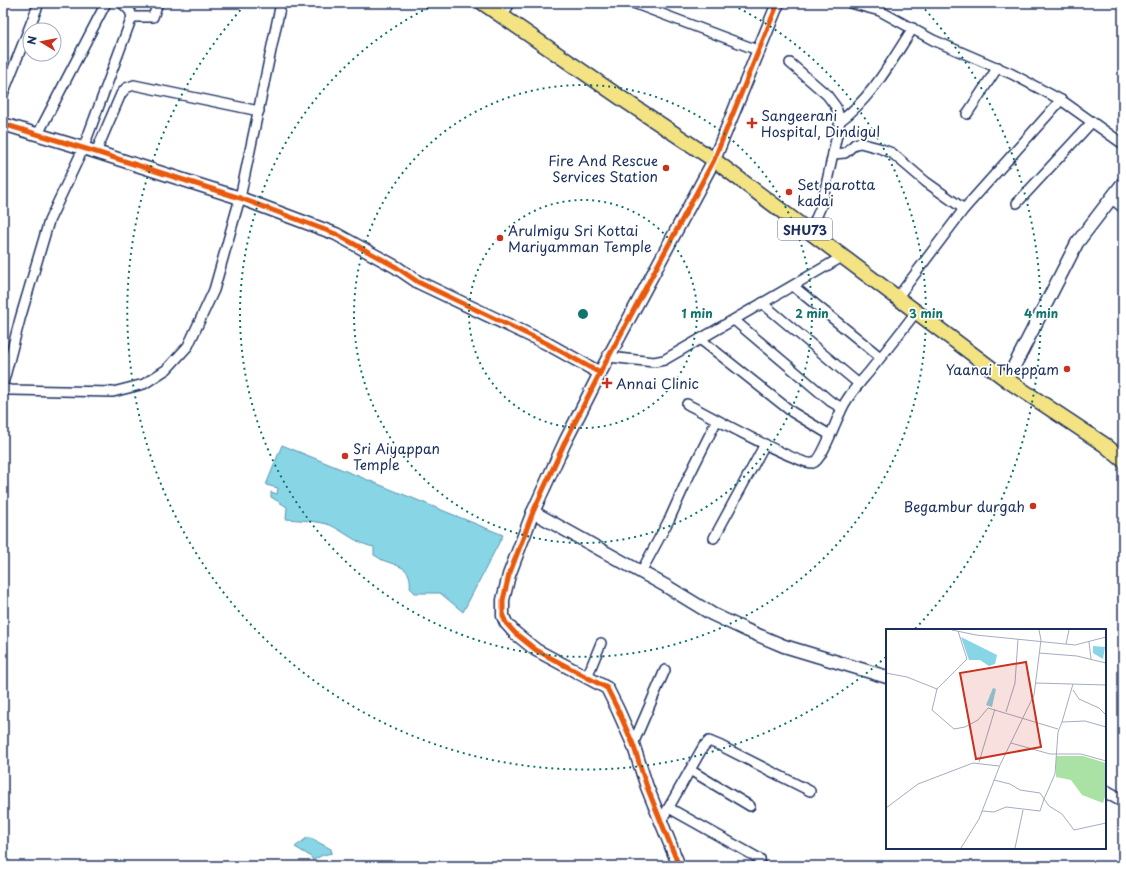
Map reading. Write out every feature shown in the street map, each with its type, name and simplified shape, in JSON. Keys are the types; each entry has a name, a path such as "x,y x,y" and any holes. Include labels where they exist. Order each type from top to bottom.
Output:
{"main road":[{"name":"SHU73","path":"482,3 714,160 1007,380 1105,445 1123,460"}],"street":[{"path":"3,94 39,3"},
{"path":"38,134 106,3"},
{"path":"3,384 43,236 83,149 132,17 130,11 122,3"},
{"path":"132,17 154,18 158,3"},
{"path":"3,389 113,392 144,384 167,369 188,346 214,290 240,198 281,3"},
{"path":"502,17 510,3"},
{"path":"633,3 760,51"},
{"path":"679,866 647,787 633,744 607,688 536,650 515,633 506,623 503,616 503,597 509,575 533,512 565,442 600,373 714,160 760,51 778,3"},
{"path":"850,3 880,11 934,40 1012,74 1061,100 1123,144"},
{"path":"840,121 850,114 865,97 913,28"},
{"path":"790,63 827,95 836,107 840,121 822,204 810,232"},
{"path":"967,114 998,67"},
{"path":"96,152 121,94 126,88 134,85 259,111"},
{"path":"897,298 964,209 1061,100"},
{"path":"1017,203 1092,122"},
{"path":"3,124 240,198 336,234 396,267 418,282 546,343 600,373"},
{"path":"833,154 845,153 855,144 860,143 892,153 926,182 964,209"},
{"path":"1007,380 1077,243 1123,183"},
{"path":"1112,198 1123,208"},
{"path":"609,357 654,362 664,360 842,257"},
{"path":"793,286 880,357"},
{"path":"762,303 859,384"},
{"path":"687,404 805,463 813,463 817,461 824,450 842,408 916,312"},
{"path":"734,320 830,401 842,408"},
{"path":"700,339 792,412 830,435"},
{"path":"641,572 670,518 688,478 718,420"},
{"path":"714,538 765,444"},
{"path":"533,512 641,572 712,614 746,630 784,646 886,677"},
{"path":"587,677 601,643"},
{"path":"633,744 664,670"},
{"path":"660,821 669,808 703,747 709,741 810,791"},
{"path":"690,770 750,806"},
{"path":"1106,792 1123,801"},
{"path":"669,808 756,856 760,859 758,866"}],"water":[{"path":"282,445 503,535 463,612 440,593 415,593 410,588 410,581 407,572 404,569 374,555 374,547 357,541 330,525 286,519 287,507 271,497 271,492 277,494 278,488 266,485"},
{"path":"308,837 331,849 332,853 323,855 313,860 310,856 295,847"}],"cycle path":[{"path":"679,866 647,787 633,744 607,688 536,650 515,633 506,623 503,616 503,600 509,575 533,512 565,442 600,373 714,160 778,3"},
{"path":"3,124 240,198 336,234 396,267 418,282 546,343 600,373"}],"place":[{"name":"Sangeerani Hospital, Dindigul","path":"752,123"},
{"name":"Fire And Rescue Services Station","path":"666,168"},
{"name":"Set parotta kadai","path":"789,192"},
{"name":"Arulmigu Sri Kottai Mariyamman Temple","path":"500,238"},
{"name":"Yaanai Theppam","path":"1067,369"},
{"name":"Annai Clinic","path":"607,383"},
{"name":"Sri Aiyappan Temple","path":"345,456"},
{"name":"Begambur durgah","path":"1033,506"}]}
